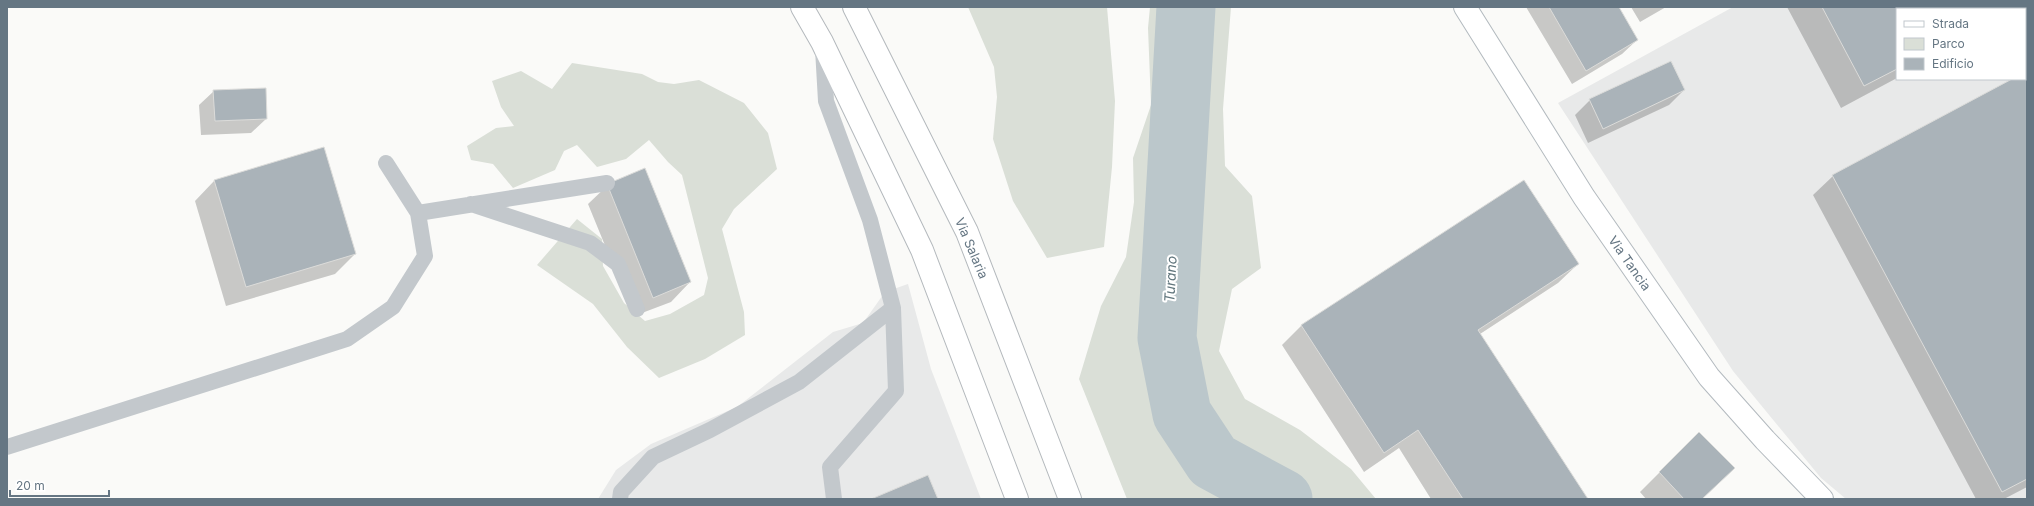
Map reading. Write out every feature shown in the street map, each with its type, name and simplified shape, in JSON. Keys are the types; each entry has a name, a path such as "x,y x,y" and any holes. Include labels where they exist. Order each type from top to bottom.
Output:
{"main road":[{"path":"802,7 822,42 922,250 1017,499"},
{"name":"Via Salaria","path":"854,7 967,232 1070,499"},
{"name":"Via Tancia","path":"1465,7 1584,197 1709,378 1765,440 1822,499"}],"lane":[{"path":"822,42 826,101 870,220 893,308 896,391 830,467 834,499"},
{"path":"7,447 346,339 393,308 425,256 418,213 386,163"},
{"path":"418,213 607,183"},
{"path":"471,204 590,243 618,264 637,309"},
{"path":"620,499 621,492 653,457 710,430 799,382 893,308"}],"shaded area":[{"path":"1733,7 2027,7 2027,499 1846,499 1821,478 1733,371 1558,103"},
{"path":"908,284 931,369 981,499 598,499 616,470 651,444 737,407 833,332 863,323 885,292"}],"green space":[{"path":"968,7 1107,7 1115,101 1112,167 1104,247 1047,258 1013,201 993,139 997,97 994,67"},
{"path":"1150,7 1231,7 1223,109 1225,166 1252,196 1261,268 1232,289 1219,351 1245,399 1300,430 1351,469 1376,499 1127,499 1079,379 1101,306 1126,257 1134,202 1133,158 1151,105 1148,28"},
{"path":"572,63 642,74 658,82 674,84 699,80 744,103 768,133 777,169 734,209 722,229 744,312 745,335 705,359 659,378 627,347 593,304 537,265 577,219 602,239 603,266 624,303 645,321 670,314 704,295 708,278 682,175 668,162 649,140 626,159 597,167 577,145 564,151 555,170 513,188 493,164 471,160 467,146 496,128 514,126 501,107 492,81 521,71 552,89"}],"building":[{"path":"1549,7 1619,7 1638,40 1586,71"},
{"path":"1822,7 2013,7 1896,8 1896,70 1864,86"},
{"path":"1671,61 1685,90 1603,129 1589,99"},
{"path":"2026,72 2027,479 2002,492 1832,175 2010,80 2026,80"},
{"path":"266,88 267,119 215,121 213,90"},
{"path":"324,147 356,254 246,287 214,180"},
{"path":"645,168 691,282 653,298 607,184"},
{"path":"1524,180 1579,264 1478,330 1588,499 1463,499 1418,430 1384,453 1301,325"},
{"path":"1699,432 1735,468 1702,499 1684,499 1659,472"},
{"path":"928,475 938,499 871,499"}],"waterway":[{"name":"Turano","path":"1186,7 1167,338 1182,414 1213,461 1283,499"}]}
